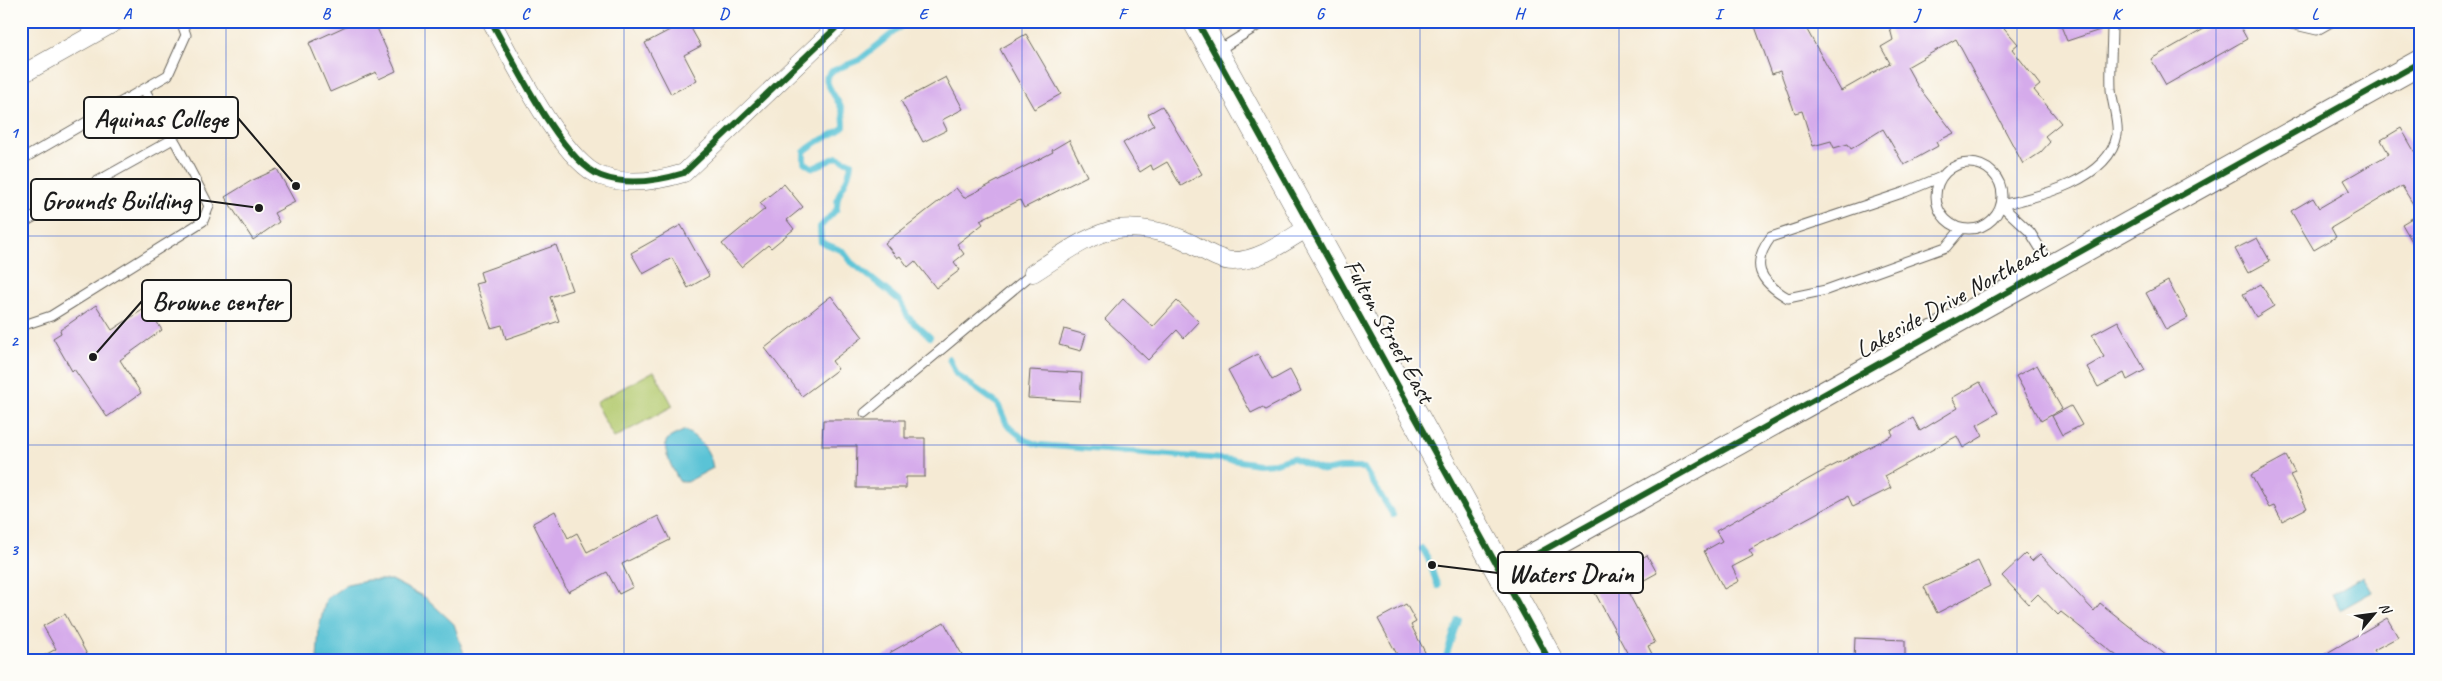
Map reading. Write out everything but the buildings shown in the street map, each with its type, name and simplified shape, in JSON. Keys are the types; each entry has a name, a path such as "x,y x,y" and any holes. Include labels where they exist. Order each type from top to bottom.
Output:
{"main road":[{"name":"Fulton Street East","path":"1197,21 1549,660"}],"street":[{"path":"491,21 558,138 579,161 600,176 627,181 659,181 684,173 843,21"},
{"path":"21,75 112,23"},
{"name":"Lakeside Drive Northeast","path":"1501,574 2421,62"},
{"path":"1033,273 1091,237 1118,229 1153,231 1185,240 1232,261 1250,258 1269,250 1309,227"}],"lane":[{"path":"21,160 168,75 186,35 181,21"},
{"path":"1214,53 1265,21"},
{"path":"2001,205 2037,198 2088,174 2108,155 2117,135 2111,89 2112,24 2114,21"},
{"path":"2289,21 2291,24 2317,30 2333,21"},
{"path":"21,326 51,316 203,221 209,206 174,139 144,89"},
{"path":"21,224 174,139"},
{"path":"1941,177 1936,187 1938,208 1952,225 1961,229 1971,230 1986,225 1997,214 2001,205 2002,195 1995,176 1978,164 1957,165 1941,177 1905,192 1771,236 1760,252 1759,269 1772,289 1788,298 1826,290 1946,247 1961,229"},
{"path":"2001,205 2030,232 2052,267"},
{"path":"865,413 1033,273"}],"green space":[{"path":"654,371 673,406 614,438 595,403"}],"water":[{"path":"685,430 695,437 707,450 713,468 687,482 679,481 669,461 666,449 667,440"},
{"path":"2363,576 2372,592 2340,610 2332,594"},
{"path":"367,580 391,580 426,598 454,624 466,660 317,660 319,628 326,599 347,584"}],"waterway":[{"path":"904,24 859,60 832,71 826,78 842,111 844,127 804,152 804,162 813,168 837,157 851,163 848,177 838,196 837,209 820,227 821,242 843,251 851,262 900,301 908,317 930,337"},
{"path":"949,358 956,374 998,404 1007,425 1025,440 1039,445 1234,460 1258,464 1275,463 1292,458 1324,471 1340,468 1364,468 1393,515"},
{"path":"1422,549 1428,558 1438,586"},
{"path":"1445,660 1458,619"}],"cycle path":[{"path":"491,21 539,107 570,151 586,167 601,176 632,182 653,180 684,173 843,21"},
{"path":"1197,21 1549,660"},
{"path":"1501,574 2421,62"}],"place":[{"name":"Aquinas College","path":"296,186"},
{"name":"Grounds Building","path":"259,208"},
{"name":"Browne center","path":"93,357"},
{"name":"Waters Drain","path":"1432,565"}]}
